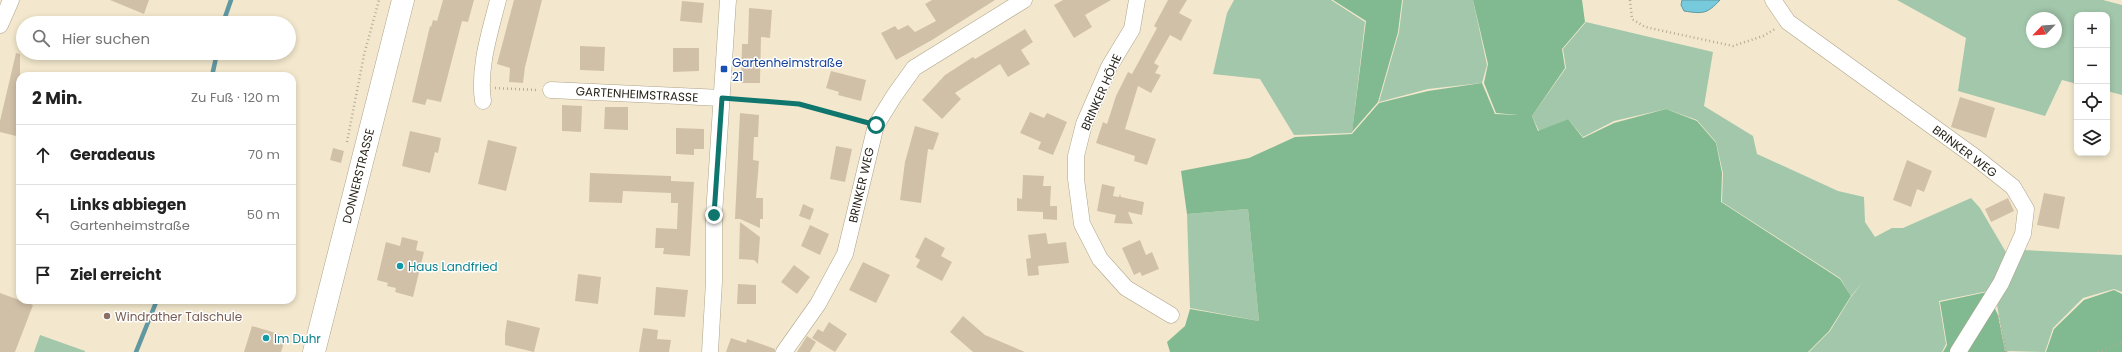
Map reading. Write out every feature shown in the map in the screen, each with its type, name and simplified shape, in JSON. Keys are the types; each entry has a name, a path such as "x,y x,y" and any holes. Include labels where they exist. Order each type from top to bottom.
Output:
{"main road":[{"name":"DONNERSTRASSE","path":"314,352 403,0"}],"street":[{"path":"0,25 11,0"},
{"path":"482,94 489,36 498,0"},
{"path":"710,352 714,281 714,215 728,0"},
{"name":"BRINKER WEG","path":"784,352 818,304 845,254 876,125 914,68 1024,0"},
{"name":"BRINKER HÖHE","path":"1137,0 1132,29 1109,67 1084,124 1076,156 1076,179 1082,224 1100,259 1126,288 1171,315"},
{"name":"BRINKER WEG","path":"1773,0 1788,22 1975,157 2013,187 2026,209 2023,234 2001,283 1958,352"},
{"name":"GARTENHEIMSTRASSE","path":"551,90 722,98"}],"path":[{"path":"1630,0 1632,19 1645,27 1732,46 1763,36 1788,22"},
{"path":"482,94 551,90"},
{"path":"722,98 799,104 876,125"},
{"path":"1989,303 1998,315 2006,352"},
{"path":"2098,352 2122,343"}],"green space":[{"path":"1234,0 1331,0 1365,22 1352,133 1294,135 1260,79 1213,74 1227,13"},
{"path":"1333,0 1402,0 1398,32 1378,102 1352,132 1366,21"},
{"path":"1403,0 1473,0 1487,65 1482,83 1428,89 1379,102 1399,32"},
{"path":"1473,0 1582,0 1585,22 1562,49 1565,68 1532,116 1538,131 1568,119 1583,138 1614,123 1666,109 1697,121 1716,143 1722,173 1721,202 1840,279 1851,296 1829,331 1808,352 1170,352 1167,342 1185,326 1190,309 1259,321 1248,209 1187,214 1181,171 1249,158 1295,137 1352,134 1379,103 1428,91 1482,83 1495,114 1518,115 1496,113 1484,83 1488,64"},
{"path":"1897,0 2103,0 2122,5 2122,95 2110,92 2110,12 2074,12 2074,83 2062,80 2045,116 1958,91 1966,38"},
{"path":"1586,22 1713,52 1704,106 1753,136 1757,154 1838,191 1864,197 1865,222 1875,237 1892,228 1903,228 1971,198 1980,208 2007,254 1988,291 1939,301 1946,344 1942,352 1809,352 1830,331 1851,297 1863,282 1851,296 1840,278 1722,202 1723,173 1716,142 1697,120 1666,109 1614,121 1583,137 1568,119 1539,131 1532,116 1566,68 1563,49"},
{"path":"1248,209 1259,321 1190,308 1187,214"},
{"path":"2023,250 2122,255 2122,292 2114,289 2083,298 2053,328 2045,352 2005,351 1997,305 2008,286"},
{"path":"2114,290 2122,294 2122,352 2046,352 2054,329 2084,300"},
{"path":"1987,292 1998,315 2005,351 2009,352 1943,352 1947,345 1940,302"},
{"path":"40,335 85,351 85,352 34,352"}],"water":[{"path":"1682,0 1720,0 1712,8 1704,12 1696,13 1684,11 1681,5"}],"building":[{"path":"110,0 149,0 144,14"},
{"path":"443,0 474,0 468,22 462,21 441,102 427,99 425,105 412,102 430,26 431,27 433,20 437,21"},
{"path":"514,0 542,0 525,67 523,83 509,82 510,68 497,64"},
{"path":"932,0 995,0 932,40 896,60 881,33 895,26 898,30 908,25 915,32 936,21 925,4"},
{"path":"1063,0 1111,0 1085,15 1092,27 1074,38 1054,5"},
{"path":"1168,0 1187,0 1179,13 1192,20 1181,41 1170,35 1154,63 1159,66 1155,73 1161,75 1151,93 1138,86 1125,129 1156,139 1147,165 1134,161 1135,156 1096,143 1103,122 1107,124 1116,96 1128,72 1132,74 1157,28 1154,26"},
{"path":"682,1 704,3 702,23 680,21"},
{"path":"749,8 772,10 770,38 761,37 760,83 741,83 742,44 748,44"},
{"path":"1025,29 1033,42 1021,50 1030,64 1008,77 1000,64 955,93 961,99 942,119 922,100 945,75 973,57 975,59"},
{"path":"580,46 605,47 604,71 580,70"},
{"path":"673,48 699,48 699,71 673,72"},
{"path":"16,53 16,60 20,60 20,72 16,72 16,136 0,132 0,121"},
{"path":"831,71 866,80 861,101 838,95 839,92 826,88"},
{"path":"1960,97 1995,108 1986,138 1951,127"},
{"path":"562,105 582,106 581,132 562,131"},
{"path":"605,107 628,107 628,130 604,129"},
{"path":"1030,112 1044,118 1047,113 1067,122 1053,155 1038,149 1041,142 1020,133"},
{"path":"740,113 759,115 758,137 754,137 753,160 759,161 756,198 763,198 763,219 760,219 760,228 740,219 735,219"},
{"path":"915,126 939,133 933,150 928,149 921,203 900,200 905,162"},
{"path":"676,128 704,129 704,149 694,149 694,155 676,154"},
{"path":"410,131 441,138 438,153 435,152 430,173 402,166"},
{"path":"488,140 517,147 506,191 478,184"},
{"path":"836,146 852,149 845,182 830,179"},
{"path":"333,148 344,151 341,163 330,160"},
{"path":"1907,160 1932,171 1924,192 1917,189 1911,207 1893,200"},
{"path":"590,173 671,176 671,181 694,182 690,256 663,254 664,248 655,248 656,228 677,229 678,203 671,203 671,193 623,191 622,203 589,202"},
{"path":"1023,175 1044,176 1043,186 1051,186 1050,206 1057,206 1057,220 1043,219 1043,212 1017,211 1017,198 1022,199"},
{"path":"1102,184 1115,187 1113,196 1119,197 1120,194 1121,197 1144,202 1142,215 1128,212 1133,224 1114,223 1116,215 1097,211"},
{"path":"2044,193 2065,197 2059,229 2037,225"},
{"path":"2008,198 2014,211 1991,222 1985,209"},
{"path":"803,204 814,209 810,220 799,216"},
{"path":"740,222 760,237 758,264 754,260 739,259"},
{"path":"810,225 829,234 820,255 801,246"},
{"path":"1046,233 1048,244 1066,242 1069,263 1038,266 1039,275 1028,276 1026,259 1031,258 1028,235"},
{"name":"Haus Landfried","path":"402,237 418,241 416,250 424,252 413,297 395,292 396,288 387,286 388,283 377,280 386,242 400,246"},
{"path":"925,237 945,248 941,256 952,262 942,281 916,267 920,260 915,257"},
{"path":"1140,240 1146,255 1152,252 1159,269 1142,276 1140,272 1134,275 1122,248"},
{"path":"863,262 890,275 876,303 849,290"},
{"path":"794,265 810,277 797,294 781,282"},
{"path":"578,274 601,277 598,304 575,301"},
{"path":"738,284 756,285 756,304 737,304"},
{"path":"656,287 688,290 685,317 654,315"},
{"path":"0,293 16,299 16,304 33,305 15,352 0,352"},
{"path":"963,316 985,335 1025,352 973,352 950,332"},
{"path":"507,320 540,328 534,352 505,345"},
{"path":"829,322 847,334 835,352 812,338 818,329 823,332"},
{"name":"Im Duhr","path":"252,326 286,336 281,352 244,352"},
{"path":"643,328 658,330 657,339 671,340 669,352 639,352"},
{"path":"807,336 816,342 810,352 797,352"},
{"path":"731,338 746,343 747,339 775,349 775,352 726,352"}],"waterway":[{"path":"225,16 231,0"},
{"path":"213,72 215,60"},
{"path":"136,352 155,304"}],"place":[{"name":"Gartenheimstraße 21","path":"724,69"},
{"name":"Haus Landfried","path":"400,266"},
{"name":"Windrather Talschule","path":"107,316"},
{"name":"Im Duhr","path":"266,338"}],"route":[{"path":"714,215 722,98 799,104 876,125"}]}
